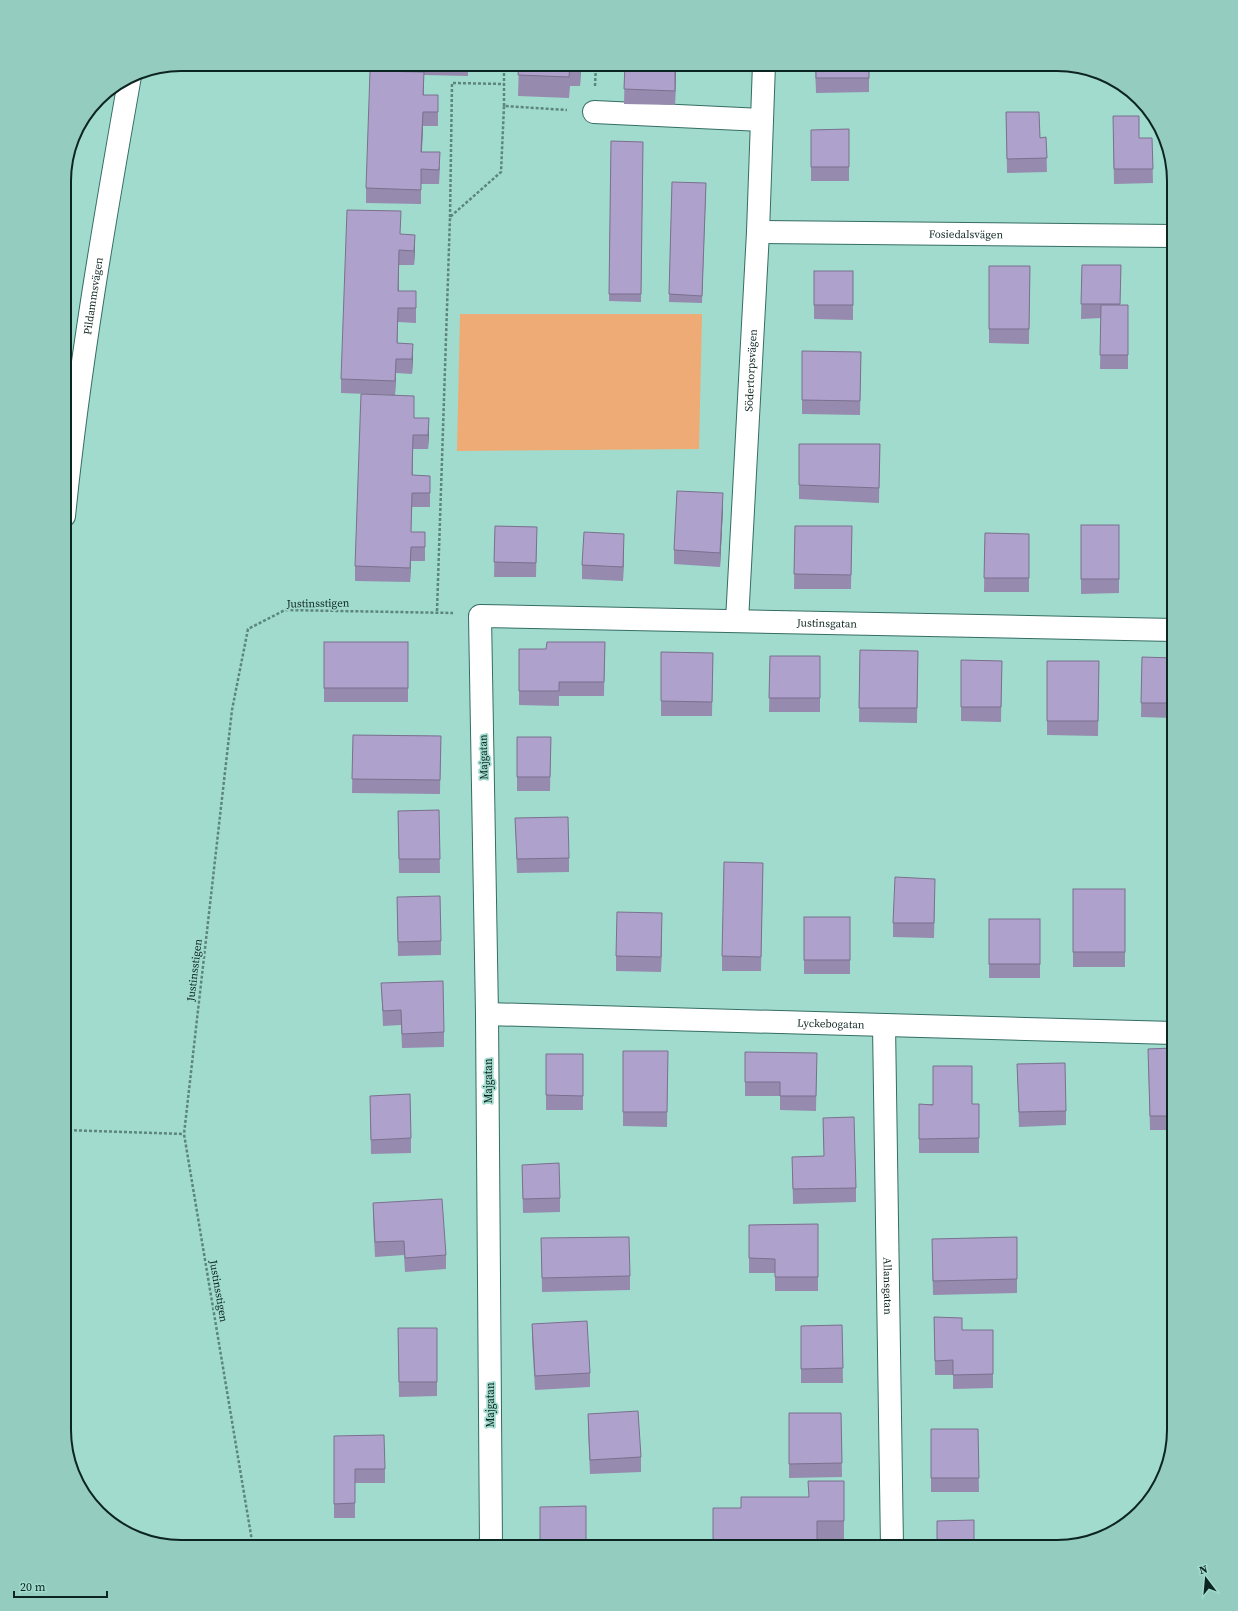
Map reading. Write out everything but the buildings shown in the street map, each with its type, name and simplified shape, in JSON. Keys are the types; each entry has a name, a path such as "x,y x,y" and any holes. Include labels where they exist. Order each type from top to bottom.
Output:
{"street":[{"name":"Södertorpsvägen","path":"737,621 758,232 764,71"},
{"name":"Pildammsvägen","path":"71,447 96,268 129,84"},
{"path":"594,112 762,120"},
{"name":"Fosiedalsvägen","path":"758,232 1167,236"},
{"name":"Justinsgatan","path":"480,616 1167,630"},
{"name":"Majgatan","path":"480,616 487,1014 491,1540"},
{"name":"Lyckebogatan","path":"487,1014 1167,1033"},
{"name":"Allansgatan","path":"884,1025 892,1540"}],"path":[{"path":"450,217 501,172 504,71"},
{"path":"437,611 450,217 452,83 504,84"},
{"path":"504,106 594,112"},
{"name":"Justinsstigen","path":"252,1540 184,1134 232,710 248,629 285,610 437,611 480,616"},
{"path":"71,1130 184,1134"}],"shaded area":[{"path":"460,314 702,314 699,449 457,451"}]}
